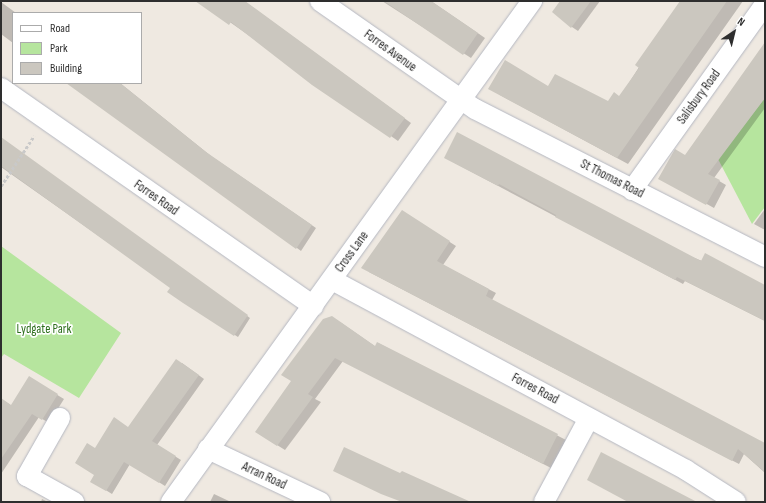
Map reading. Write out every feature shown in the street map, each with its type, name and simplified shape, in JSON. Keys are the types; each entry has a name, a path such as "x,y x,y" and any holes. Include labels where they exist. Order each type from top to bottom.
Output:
{"street":[{"name":"Forres Avenue","path":"320,1 460,101"},
{"name":"Cross Lane","path":"171,502 532,1"},
{"name":"Salisbury Road","path":"632,190 765,4"},
{"name":"Forres Road","path":"1,88 44,120 313,306"},
{"name":"St Thomas Road","path":"460,101 765,257"},
{"name":"Forres Road","path":"332,280 686,470 736,502"},
{"path":"60,418 27,476 74,502"},
{"path":"544,502 589,418"},
{"name":"Arran Road","path":"208,449 320,502"}],"path":[{"path":"1,186 44,120"}],"green space":[{"path":"765,98 765,207 752,224 718,159"},
{"name":"Lydgate Park","path":"1,246 121,333 79,398 4,354 1,358"}],"building":[{"path":"195,1 245,1 405,118 390,138 312,85 231,22 229,25"},
{"path":"384,1 431,1 478,33 463,55"},
{"path":"560,1 591,1 571,28 552,12"},
{"path":"680,1 727,1 617,158 488,89 505,60 548,86 555,74 608,101 614,92 619,96 639,68 635,65"},
{"path":"765,42 765,98 708,174 720,180 706,205 658,179 675,149 685,155"},
{"path":"67,84 121,84 206,152 312,225 296,249"},
{"path":"457,132 701,261 705,253 765,285 765,321 677,277 675,280 555,217 556,215 499,184 498,186 444,158"},
{"path":"1,137 248,315 234,336 167,292 170,288 1,166"},
{"path":"402,210 450,241 437,261 489,289 486,296 765,443 765,472 738,449 732,461 361,268"},
{"path":"332,316 375,346 377,342 558,434 543,464 335,358 308,394 313,397 277,446 255,432 291,381 281,375 323,319"},
{"path":"176,359 199,375 152,441 176,456 159,483 124,462 106,491 90,482 94,475 75,463 87,443 95,448 114,417 128,427"},
{"path":"29,376 58,394 42,420 32,414 1,459 1,398 11,405"},
{"path":"344,447 400,473 402,471 471,502 402,502 381,494 333,471"},
{"path":"601,452 697,502 628,502 587,480"}]}
